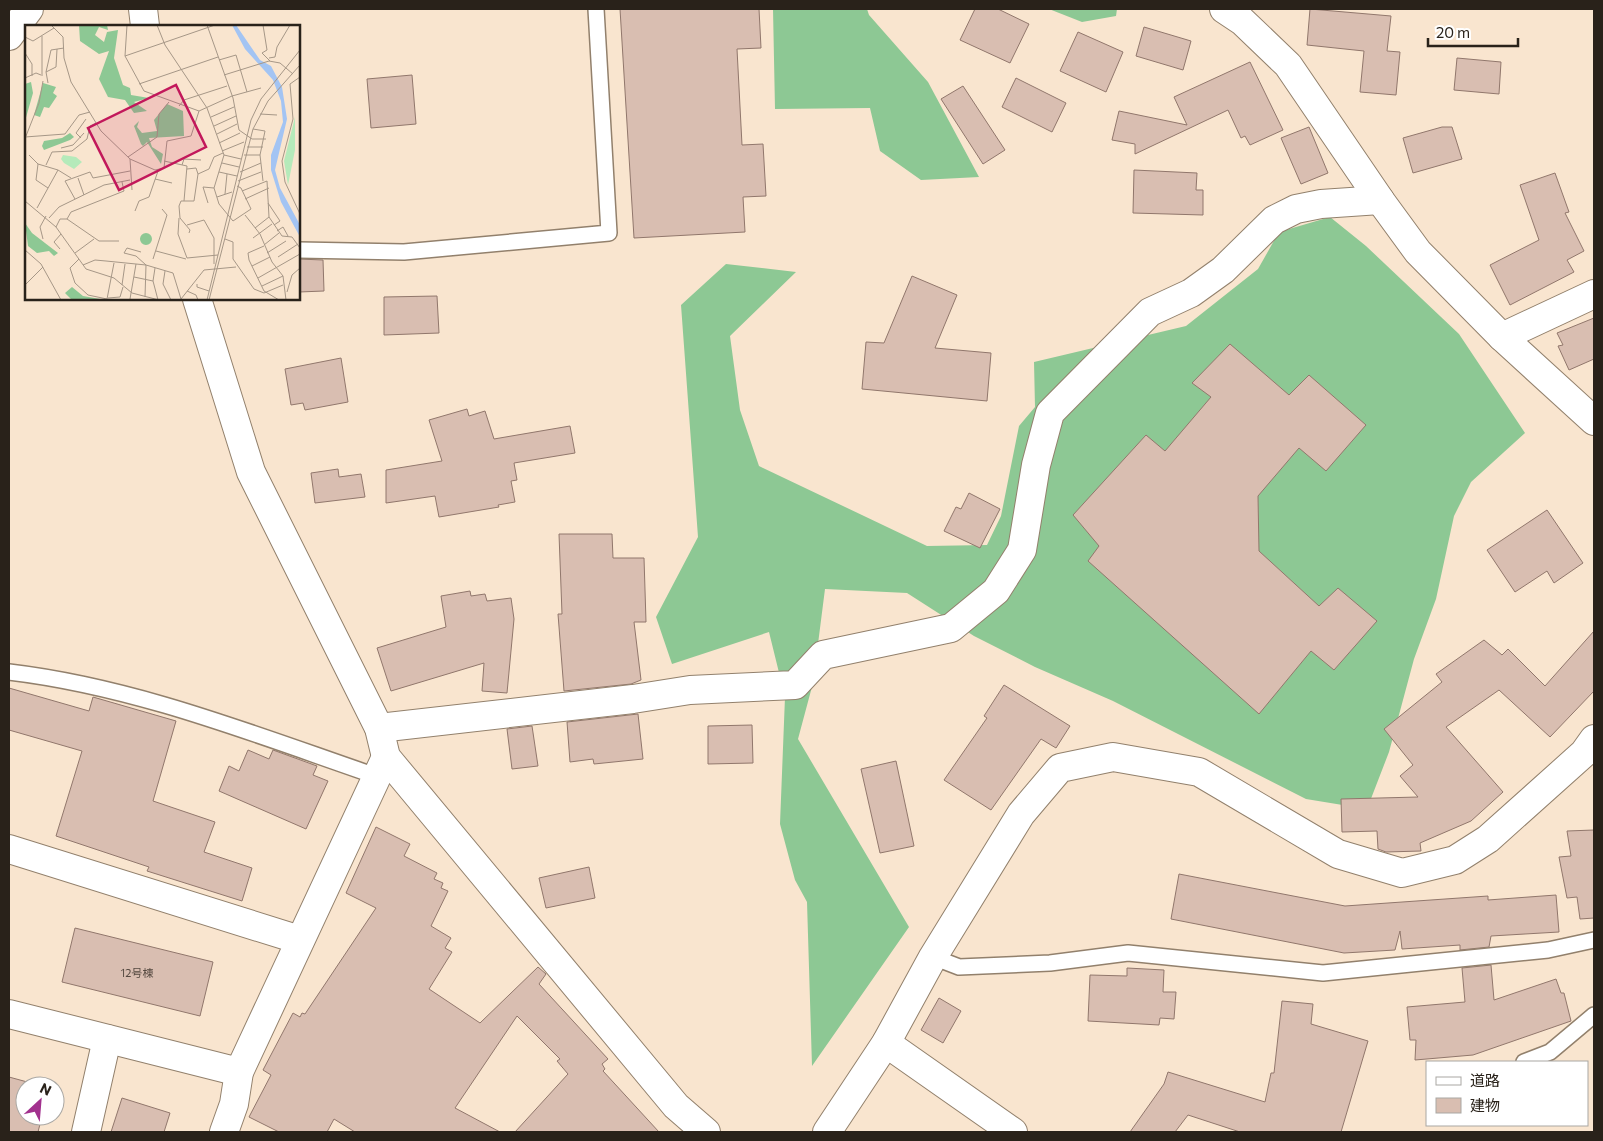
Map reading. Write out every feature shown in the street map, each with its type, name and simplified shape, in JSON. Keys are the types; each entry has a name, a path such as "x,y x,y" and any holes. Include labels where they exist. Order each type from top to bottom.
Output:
{"street":[{"path":"9,36 29,9"},
{"path":"143,9 145,25"},
{"path":"1224,9 1242,21 1288,65 1380,200 1418,252 1502,337 1594,421"},
{"path":"379,728 633,699 690,690 795,684 822,654 951,628 996,591 1022,550 1036,465 1050,414 1150,312 1191,293 1223,270 1274,220 1296,209 1321,204 1380,200"},
{"path":"1502,337 1594,294"},
{"path":"197,300 250,472 379,728 381,767 239,1072 234,1104 224,1132"},
{"path":"827,1132 886,1043 933,957 1021,814 1060,768 1113,757 1199,772 1338,854 1402,873 1455,860 1488,839 1591,752"},
{"path":"381,767 676,1106 706,1132"},
{"path":"9,849 300,940"},
{"path":"9,1014 239,1072"},
{"path":"86,1132 106,1039"},
{"path":"886,1043 1013,1132"}],"lane":[{"path":"300,250 404,252 609,233 596,9"},
{"path":"9,672 91,685 381,767"},
{"path":"933,957 959,967 1050,963 1128,953 1323,973 1548,950 1594,940"},
{"path":"1527,1061 1550,1052 1594,1015"}],"green space":[{"path":"773,9 867,9 869,15 928,82 979,177 921,180 880,151 870,108 775,109"},
{"path":"1049,9 1117,9 1116,16 1082,22"},
{"path":"1330,217 1366,246 1459,334 1525,433 1471,482 1454,516 1436,599 1414,659 1389,752 1367,809 1306,799 1113,701 1035,667 974,636 907,593 825,589 813,683 798,739 909,927 812,1066 807,902 795,880 780,824 785,697 769,632 672,664 656,617 698,537 681,305 726,264 796,272 730,336 740,410 759,466 927,546 987,545 1001,516 1019,426 1035,407 1034,362 1186,326 1258,269 1279,232"}],"building":[{"path":"620,9 759,9 761,48 737,49 742,145 763,144 766,196 743,197 745,232 634,238"},
{"path":"975,9 998,9 1029,24 1010,63 960,40"},
{"path":"1310,9 1391,16 1387,51 1400,52 1396,95 1360,92 1364,51 1307,45"},
{"path":"1144,27 1191,41 1183,70 1136,56"},
{"path":"1078,32 1123,52 1106,92 1060,71"},
{"path":"1457,58 1501,62 1499,94 1454,90"},
{"path":"1250,62 1283,130 1250,145 1245,136 1241,138 1228,110 1135,154 1135,144 1112,140 1119,111 1187,125 1174,97"},
{"path":"412,75 416,124 371,128 367,79"},
{"path":"1016,78 1066,103 1052,132 1002,107"},
{"path":"963,86 1005,150 983,164 941,99"},
{"path":"1309,127 1328,173 1301,184 1281,138"},
{"path":"1442,127 1452,127 1462,159 1413,173 1403,138"},
{"path":"1134,170 1197,173 1196,190 1203,190 1203,215 1133,213"},
{"path":"1555,173 1569,212 1565,213 1584,251 1567,260 1574,272 1510,305 1490,265 1539,240 1520,185"},
{"path":"300,259 323,260 324,291 300,292"},
{"path":"912,276 957,295 935,348 991,353 987,401 862,389 866,342 884,343"},
{"path":"437,296 439,333 384,335 384,297"},
{"path":"1594,318 1594,359 1569,370 1558,346 1563,345 1557,333"},
{"path":"1230,344 1289,395 1309,375 1366,425 1326,471 1299,448 1258,496 1259,551 1319,606 1338,588 1377,621 1334,670 1311,651 1259,714 1088,561 1099,546 1073,515 1146,435 1165,451 1211,397 1192,383"},
{"path":"341,358 348,402 305,410 303,403 291,405 285,369"},
{"path":"467,409 469,416 485,411 494,439 570,426 575,453 514,463 517,480 511,481 515,502 498,505 499,507 439,517 435,496 386,503 386,470 442,461 429,420"},
{"path":"338,469 339,477 361,474 365,497 315,503 311,473"},
{"path":"969,493 1000,509 980,548 944,531 956,507 961,509"},
{"path":"1547,510 1583,563 1554,583 1547,571 1515,592 1487,550"},
{"path":"559,534 612,534 613,558 644,558 646,622 634,622 641,680 631,684 564,691 558,614 562,614"},
{"path":"470,591 471,596 485,594 487,601 511,598 514,619 507,693 482,691 484,663 391,691 377,648 446,627 441,596"},
{"path":"1594,631 1594,691 1550,737 1499,690 1446,727 1503,792 1471,821 1420,843 1421,851 1386,852 1378,849 1377,831 1342,832 1341,799 1418,797 1400,776 1413,765 1384,729 1442,682 1436,674 1484,640 1502,655 1508,649 1545,686"},
{"path":"1004,685 1070,726 1056,748 1041,739 991,810 944,780 987,718 984,716"},
{"path":"9,688 89,711 93,697 176,721 153,801 215,822 204,852 252,868 242,901 147,871 149,867 56,836 82,751 9,730"},
{"path":"638,714 643,759 594,764 593,759 570,762 567,722"},
{"path":"752,725 753,763 708,764 708,726"},
{"path":"532,726 538,766 512,769 507,729"},
{"path":"248,750 269,759 273,750 317,766 313,775 328,781 306,829 219,791 229,766 239,771"},
{"path":"896,761 914,846 880,853 861,769"},
{"path":"376,827 410,844 404,856 437,873 434,879 443,883 441,888 448,891 431,926 451,938 445,948 452,952 429,989 480,1023 538,967 546,974 539,984 608,1059 602,1064 605,1069 603,1071 659,1132 515,1132 568,1074 557,1061 560,1059 517,1016 455,1108 500,1132 355,1132 334,1119 327,1132 279,1132 249,1117 271,1075 263,1070 293,1013 300,1017 302,1013 305,1014 376,908 346,893"},
{"path":"1594,830 1594,918 1580,919 1577,897 1567,898 1559,857 1571,856 1567,831"},
{"path":"589,867 595,898 546,908 539,878"},
{"path":"1179,874 1345,906 1488,896 1488,900 1556,895 1559,932 1491,936 1489,947 1460,950 1460,945 1402,949 1400,931 1395,950 1344,953 1171,919"},
{"path":"75,928 213,962 200,1016 62,982"},
{"path":"1491,965 1494,1000 1556,979 1561,993 1564,993 1571,1021 1473,1055 1415,1060 1416,1040 1410,1040 1407,1007 1465,1002 1462,968"},
{"path":"1127,968 1164,970 1163,992 1176,992 1174,1019 1160,1018 1159,1025 1088,1021 1090,975 1127,976"},
{"path":"939,998 961,1011 943,1043 921,1030"},
{"path":"1282,1001 1313,1004 1311,1024 1368,1041 1341,1132 1240,1132 1188,1115 1175,1132 1130,1132 1164,1084 1168,1072 1265,1102 1271,1073 1274,1073"},
{"path":"9,1077 15,1079 15,1126 40,1126 38,1132 9,1132"},
{"path":"122,1098 170,1113 164,1132 111,1132"}]}
